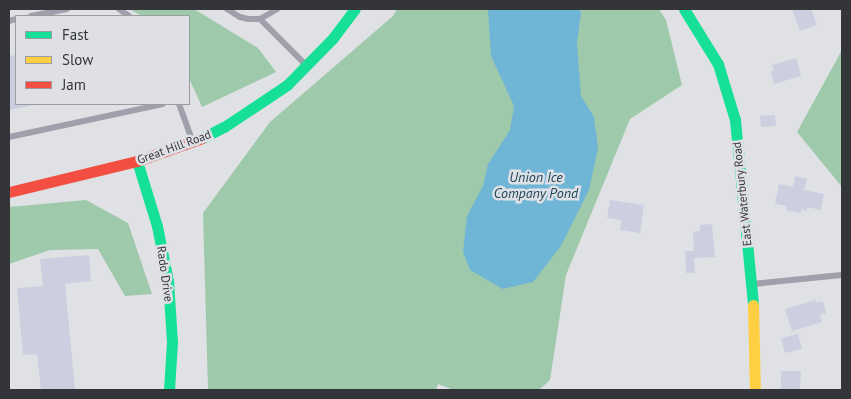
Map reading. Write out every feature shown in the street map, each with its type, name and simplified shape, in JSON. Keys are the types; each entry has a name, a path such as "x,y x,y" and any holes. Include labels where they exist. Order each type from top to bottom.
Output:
{"street":[{"name":"Great Hill Road","path":"9,192 137,161 193,142 224,127 287,85 307,67 333,38 355,9"},
{"name":"East Waterbury Road","path":"684,9 718,64 735,120 752,284 755,390"},
{"name":"Rado Drive","path":"137,161 157,226 168,281 172,342 169,390"}],"lane":[{"path":"36,15 67,9"},
{"path":"228,9 240,17 260,19 277,9"},
{"path":"260,19 307,67"},
{"path":"9,137 158,105"},
{"path":"179,105 193,142"},
{"path":"752,284 842,275"}],"green space":[{"path":"129,9 194,9 258,48 276,72 202,107 190,80 190,15 140,15"},
{"path":"397,9 659,9 666,20 682,85 630,119 566,275 550,380 539,390 454,390 438,384 436,390 208,390 203,213 270,122 393,16"},
{"path":"842,50 842,187 797,132"},
{"path":"86,200 128,223 152,294 125,296 98,249 50,250 9,264 9,207"}],"water":[{"name":"Union Ice Company Pond","path":"488,9 579,9 581,13 577,43 581,96 594,117 598,148 589,190 561,246 533,282 503,289 470,270 463,252 467,216 483,186 488,164 510,130 514,106 491,56"}],"building":[{"path":"792,9 811,9 817,25 800,31"},
{"path":"15,55 15,105 35,105 9,110 9,56"},
{"path":"796,58 801,76 774,84 771,71 774,70 772,65"},
{"path":"775,115 776,126 761,127 760,116"},
{"path":"795,176 807,179 804,190 824,194 821,210 807,207 807,211 801,209 801,213 786,210 786,206 775,204 779,184 793,187"},
{"path":"610,200 644,205 640,233 620,230 621,220 607,218"},
{"path":"712,224 715,257 694,258 695,273 686,273 685,251 694,251 693,232 700,231 700,225"},
{"path":"89,255 91,281 65,284 75,390 41,390 37,354 23,355 17,288 43,286 40,259"},
{"path":"815,300 816,303 823,301 826,313 820,315 822,322 792,331 785,309"},
{"path":"798,334 802,349 785,353 781,338"},
{"path":"781,371 801,371 800,390 781,390"}],"traffic: fast":[{"path":"202,138 224,127 287,85 333,38 355,9"},
{"path":"684,9 718,64 735,120 753,305"},
{"path":"137,161 157,226 168,281 172,342 169,390"}],"traffic: slow":[{"path":"753,305 755,390"}],"traffic: jam":[{"path":"9,192 137,161 202,138"}]}
